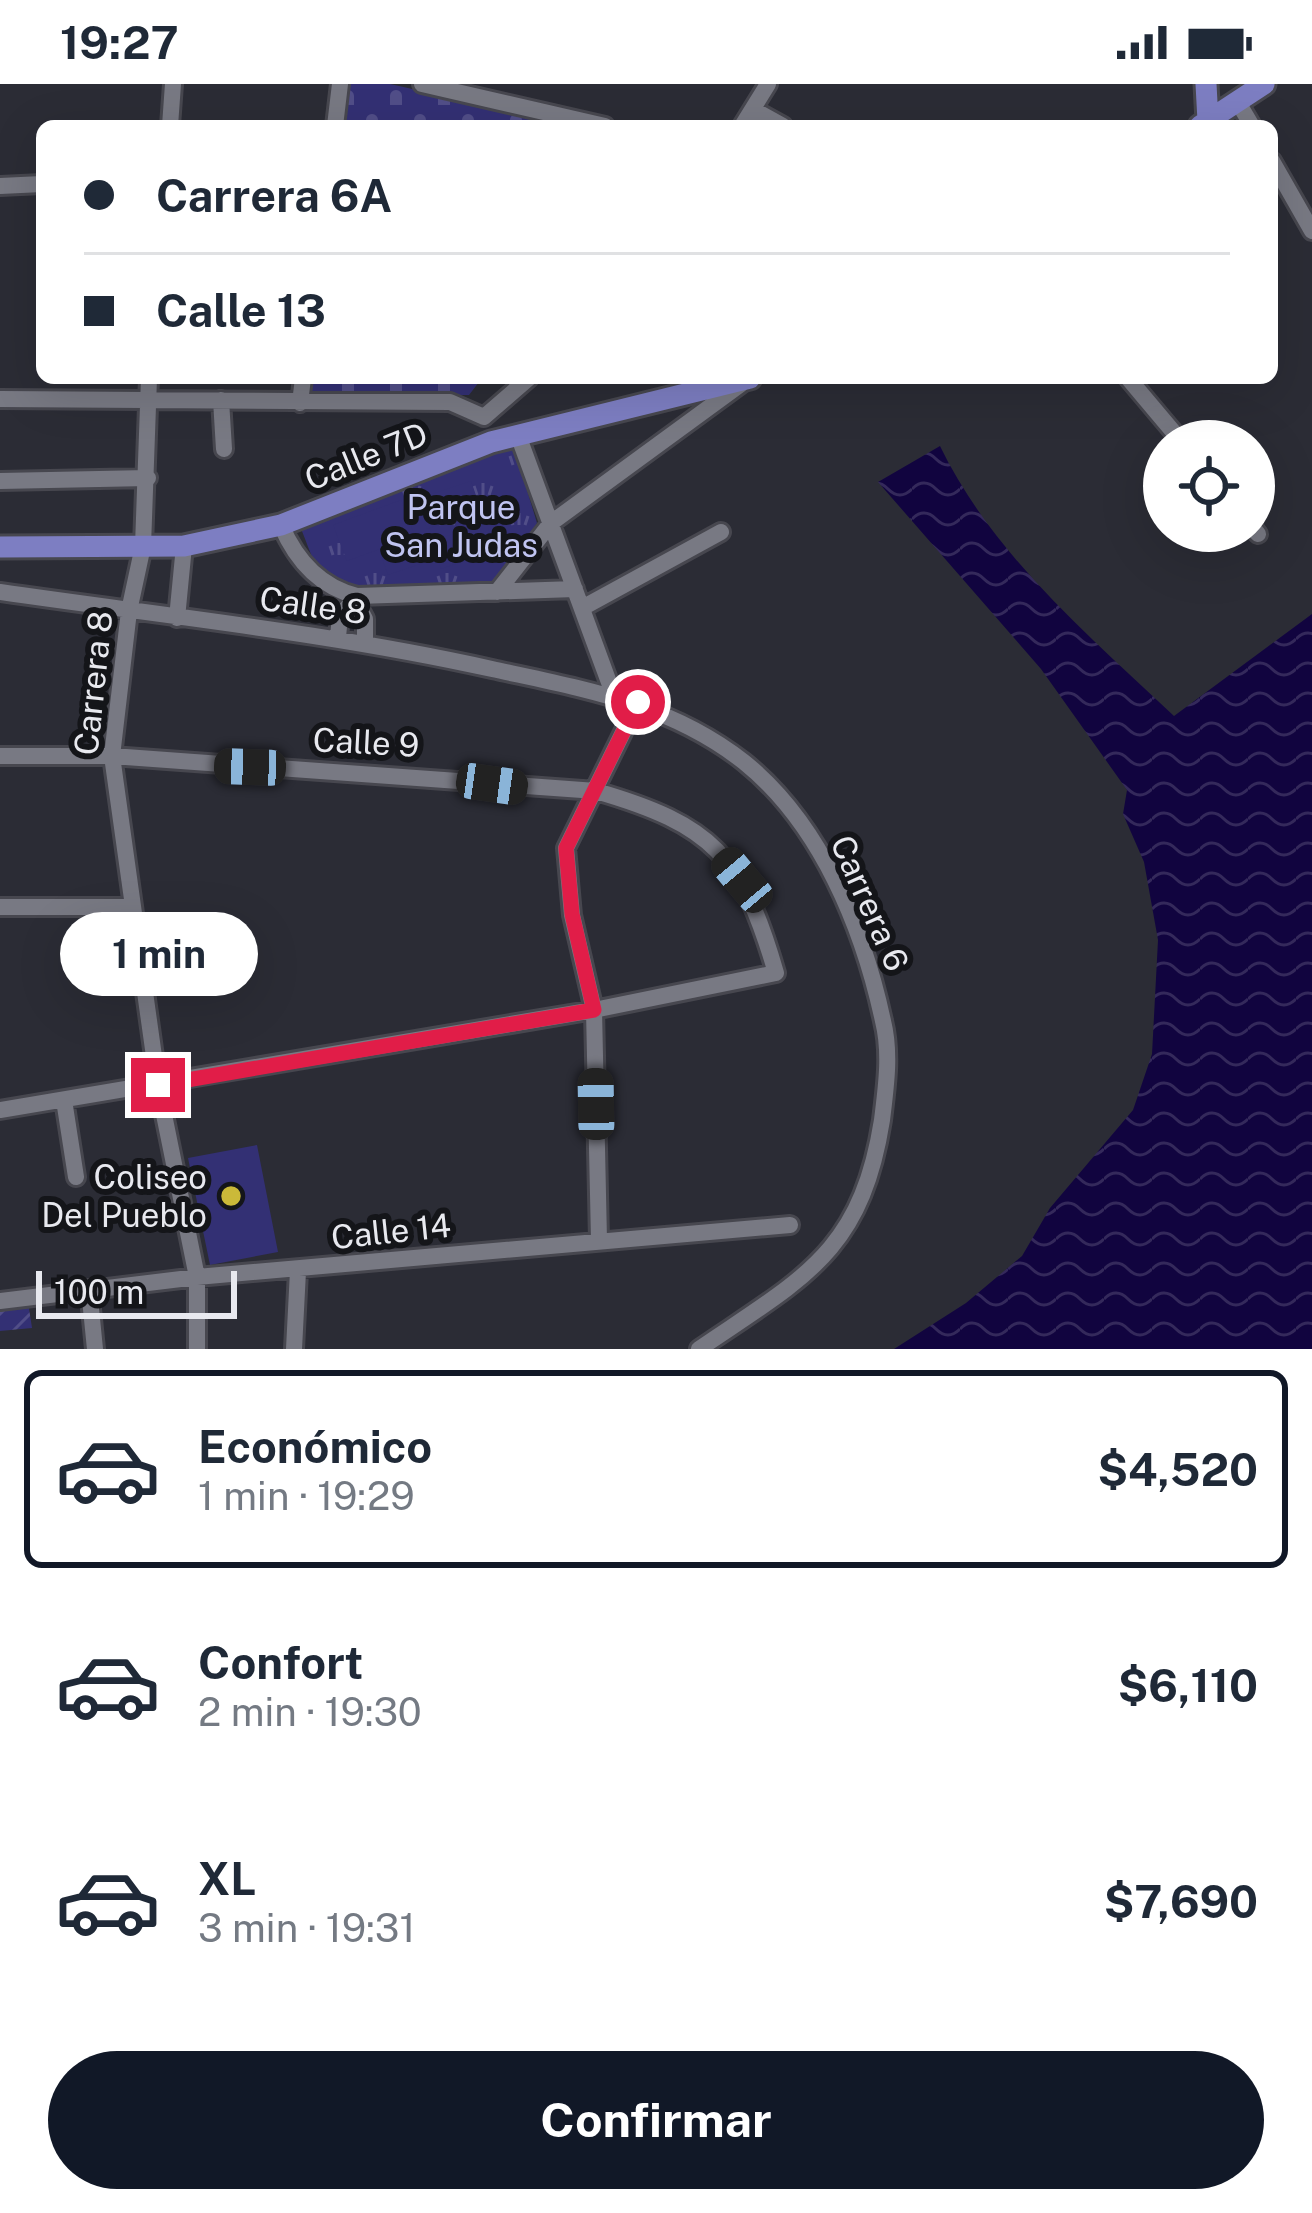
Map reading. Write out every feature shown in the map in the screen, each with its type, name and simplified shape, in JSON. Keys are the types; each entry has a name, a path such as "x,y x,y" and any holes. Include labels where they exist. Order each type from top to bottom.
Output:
{"main road":[{"path":"1204,120 1206,84"},
{"path":"1211,120 1264,84"},
{"name":"Calle 7D","path":"0,547 184,546 281,525 491,442 727,384"}],"street":[{"path":"170,120 173,84"},
{"path":"336,120 340,84"},
{"path":"422,84 579,120"},
{"path":"746,120 768,84"},
{"path":"1239,104 1248,120"},
{"path":"754,110 772,120"},
{"path":"1278,172 1312,231"},
{"path":"0,185 36,184"},
{"name":"Carrera 8","path":"148,384 143,546 129,611 112,756 158,1085 196,1277 197,1349"},
{"path":"300,403 302,384"},
{"path":"484,417 522,384"},
{"path":"497,592 550,523 741,384"},
{"path":"1133,384 1163,420"},
{"path":"0,399 449,402 484,417"},
{"path":"221,400 224,448"},
{"path":"484,417 491,442"},
{"path":"518,435 614,695"},
{"path":"0,481 148,478"},
{"path":"281,525 300,559 331,590 356,599 575,589"},
{"path":"582,608 722,532"},
{"path":"177,618 184,546"},
{"name":"Calle 8","path":"0,592 365,640 614,695"},
{"path":"338,637 340,616 356,599"},
{"path":"356,599 365,619 365,640"},
{"name":"Carrera 6","path":"614,695 707,735 754,771 806,832 861,940 888,1043 873,1176 853,1222 836,1247 790,1287 699,1349"},
{"path":"599,1240 594,1010 572,914 566,848 638,702"},
{"name":"Calle 9","path":"0,756 112,756 596,790 662,810 715,847 756,904 776,973 594,1010"},
{"path":"0,907 132,907"},
{"path":"0,1110 594,1010"},
{"path":"64,1100 76,1177"},
{"name":"Calle 14","path":"0,1301 196,1277 790,1225"},
{"path":"294,1349 298,1271"},
{"path":"89,1288 94,1349"}],"green space":[{"path":"346,84 390,84 550,120 342,120"},
{"path":"308,384 477,384 469,395 307,395"},
{"name":"Parque San Judas","path":"513,444 537,523 497,584 361,591 329,582 319,570 299,524"},
{"path":"471,481 481,510 427,529 417,499"},
{"path":"401,500 415,536 347,561 333,525"},
{"path":"486,523 496,550 441,569 432,541"},
{"path":"417,543 423,563 388,575 381,555"},
{"name":"Coliseo Del Pueblo","path":"257,1145 278,1252 210,1265 188,1158"},
{"path":"28,1302 32,1328 0,1331 0,1306"}],"water":[{"path":"940,446 962,486 1014,558 1174,716 1312,614 1312,1349 894,1349 966,1303 1022,1256 1050,1208 1133,1110 1152,1054 1158,940 1144,862 1123,814 1127,790 1041,669 878,482"}],"place":[{"name":"Coliseo Del Pueblo","path":"231,1196"}],"route":[{"path":"158,1085 594,1010 572,914 566,848 638,702"}]}
